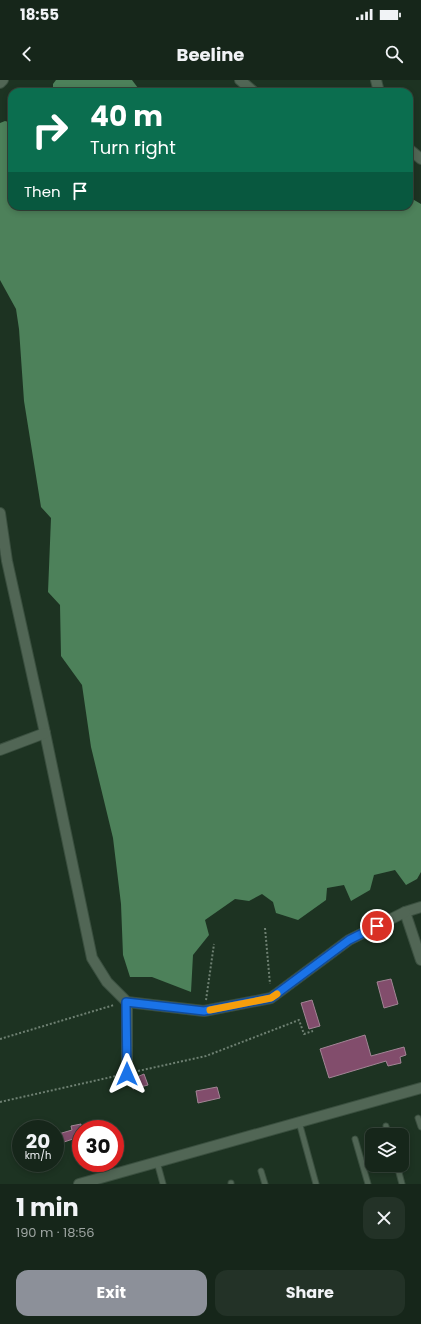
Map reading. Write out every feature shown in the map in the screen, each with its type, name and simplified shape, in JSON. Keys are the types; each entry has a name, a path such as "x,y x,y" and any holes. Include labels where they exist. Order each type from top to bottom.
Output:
{"street":[{"path":"0,83 3,80"},
{"path":"240,80 249,88"},
{"path":"413,152 421,159"},
{"path":"0,513 6,561 46,733 92,958 108,982 126,1002 127,1074"},
{"path":"0,750 46,733"},
{"path":"126,1002 204,1011 271,998 349,940 405,912 421,907"},
{"path":"405,912 421,960"},
{"path":"79,1184 421,1088"}],"lane":[{"path":"418,1118 421,1126"},
{"path":"299,1122 316,1184"},
{"path":"355,1139 368,1184"},
{"path":"157,1162 163,1184"},
{"path":"261,1171 264,1184"},
{"path":"399,1172 402,1184"}],"path":[{"path":"265,928 271,998"},
{"path":"204,1011 214,944"},
{"path":"0,1039 126,1002"},
{"path":"0,1102 206,1056 299,1020 304,1034 313,1031"}],"shaded area":[{"path":"56,80 132,80 138,88 53,88 53,84"},
{"path":"5,121 8,122 8,210 413,210 413,199 421,204 421,872 417,879 406,885 395,870 374,875 370,890 351,901 344,885 327,888 326,900 298,920 276,913 273,902 262,894 249,901 235,899 205,920 209,935 193,955 191,992 152,977 130,977 123,955 121,904 113,838 91,747 82,685 61,656 60,605 48,592 51,518 41,507 24,401 19,329 16,309 0,280 0,123"}],"building":[{"path":"391,979 398,1004 384,1008 377,982"},
{"path":"312,1000 320,1026 309,1029 301,1003"},
{"path":"365,1035 371,1056 404,1047 406,1055 400,1057 401,1063 388,1066 386,1061 329,1078 320,1049"},
{"path":"144,1074 148,1085 133,1089 130,1080"},
{"path":"217,1087 220,1098 198,1103 196,1091"},
{"path":"72,1130 72,1139 64,1142 64,1132"}],"slow traffic":[{"path":"210,1010 271,998 277,994"}],"route":[{"path":"127,1074 126,1002 204,1011 271,998 349,940 377,926"}]}
